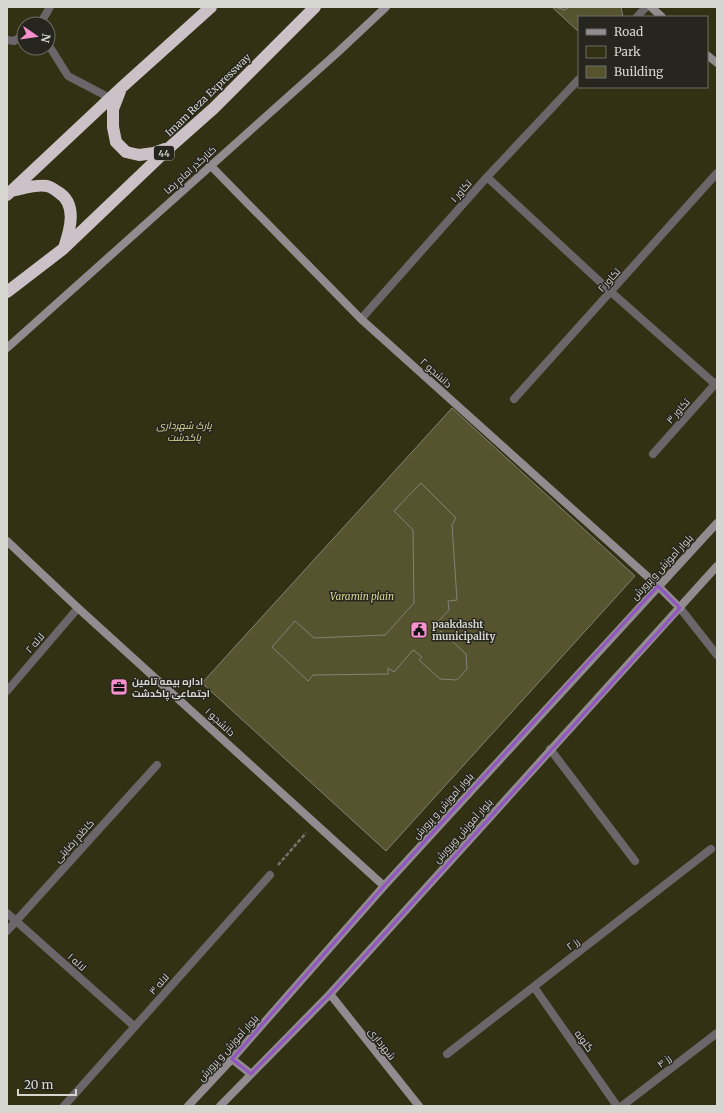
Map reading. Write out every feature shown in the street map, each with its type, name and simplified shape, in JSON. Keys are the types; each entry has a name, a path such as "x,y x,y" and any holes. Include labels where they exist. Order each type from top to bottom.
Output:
{"highway":[{"path":"9,193 110,98 211,7"},
{"name":"Imam Reza Expressway","path":"7,292 63,249 170,147 214,108 315,7"},
{"path":"121,88 113,109 116,142 126,152 139,155 154,153 170,147"},
{"path":"9,193 30,187 48,186 65,196 71,211 70,228 63,249"}],"street":[{"path":"45,16 50,7"},
{"name":"کنارگذر امام رضا","path":"7,348 337,53 386,7"},
{"path":"638,16 646,7"},
{"path":"651,7 661,16"},
{"path":"56,56 68,76 110,98"},
{"path":"708,56 717,63"},
{"name":"تکاور ۱","path":"361,319 487,177 578,80"},
{"name":"دانشجو ۲","path":"210,165 361,319 658,586 680,608"},
{"name":"تکاور ۲","path":"514,399 717,172"},
{"path":"487,177 611,292 716,383"},
{"name":"تکاور ۳","path":"653,454 716,383"},
{"name":"بلوار آموزش و پرورش","path":"188,1106 232,1059 384,886 717,523"},
{"name":"دانشجو ۱","path":"7,540 78,608 384,886"},
{"name":"بلوار آموزش وپرورش","path":"220,1106 330,994 717,566"},
{"name":"لاله ۲","path":"7,691 78,608"},
{"path":"680,608 717,655"},
{"path":"550,749 635,861"},
{"name":"کاظم رضایتی","path":"7,931 157,765"},
{"name":"رز ۲","path":"447,1054 711,849"},
{"name":"لاله ۳","path":"64,1106 270,875"},
{"name":"لاله ۱","path":"7,913 134,1026"},
{"name":"گلونه","path":"534,987 617,1106"},
{"name":"شهرداری","path":"330,994 419,1106"},
{"name":"رز ۴","path":"622,1106 717,1033"},
{"path":"232,1059 250,1074"}],"path":[{"path":"270,875 314,824"}],"highlighted area":[{"path":"658,586 680,608 330,994 251,1074 232,1059 384,886"}],"green space":[{"name":"Varamin plain","path":"7,7 717,7 717,1106 7,1106"}],"building":[{"path":"552,7 621,7 623,16 578,16 578,31"},
{"path":"555,7 569,7 565,10"},
{"name":"paakdasht municipality","path":"452,408 635,576 386,851 202,683"},
{"path":"421,483 456,518 452,525 457,600 448,601 449,610 432,628 438,634 441,631 466,654 467,669 457,680 440,679 419,660 422,657 413,650 394,672 388,668 388,674 313,675 308,681 272,647 295,621 314,638 385,635 414,603 413,530 394,511"}],"place":[{"name":"paakdasht municipality","path":"419,630"},
{"name":"اداره بیمه تامین اجتماعی پاکدشت","path":"119,687"}],"park label":[{"name":"پارک شهرداری پاکدشت","path":"184,430"}]}
